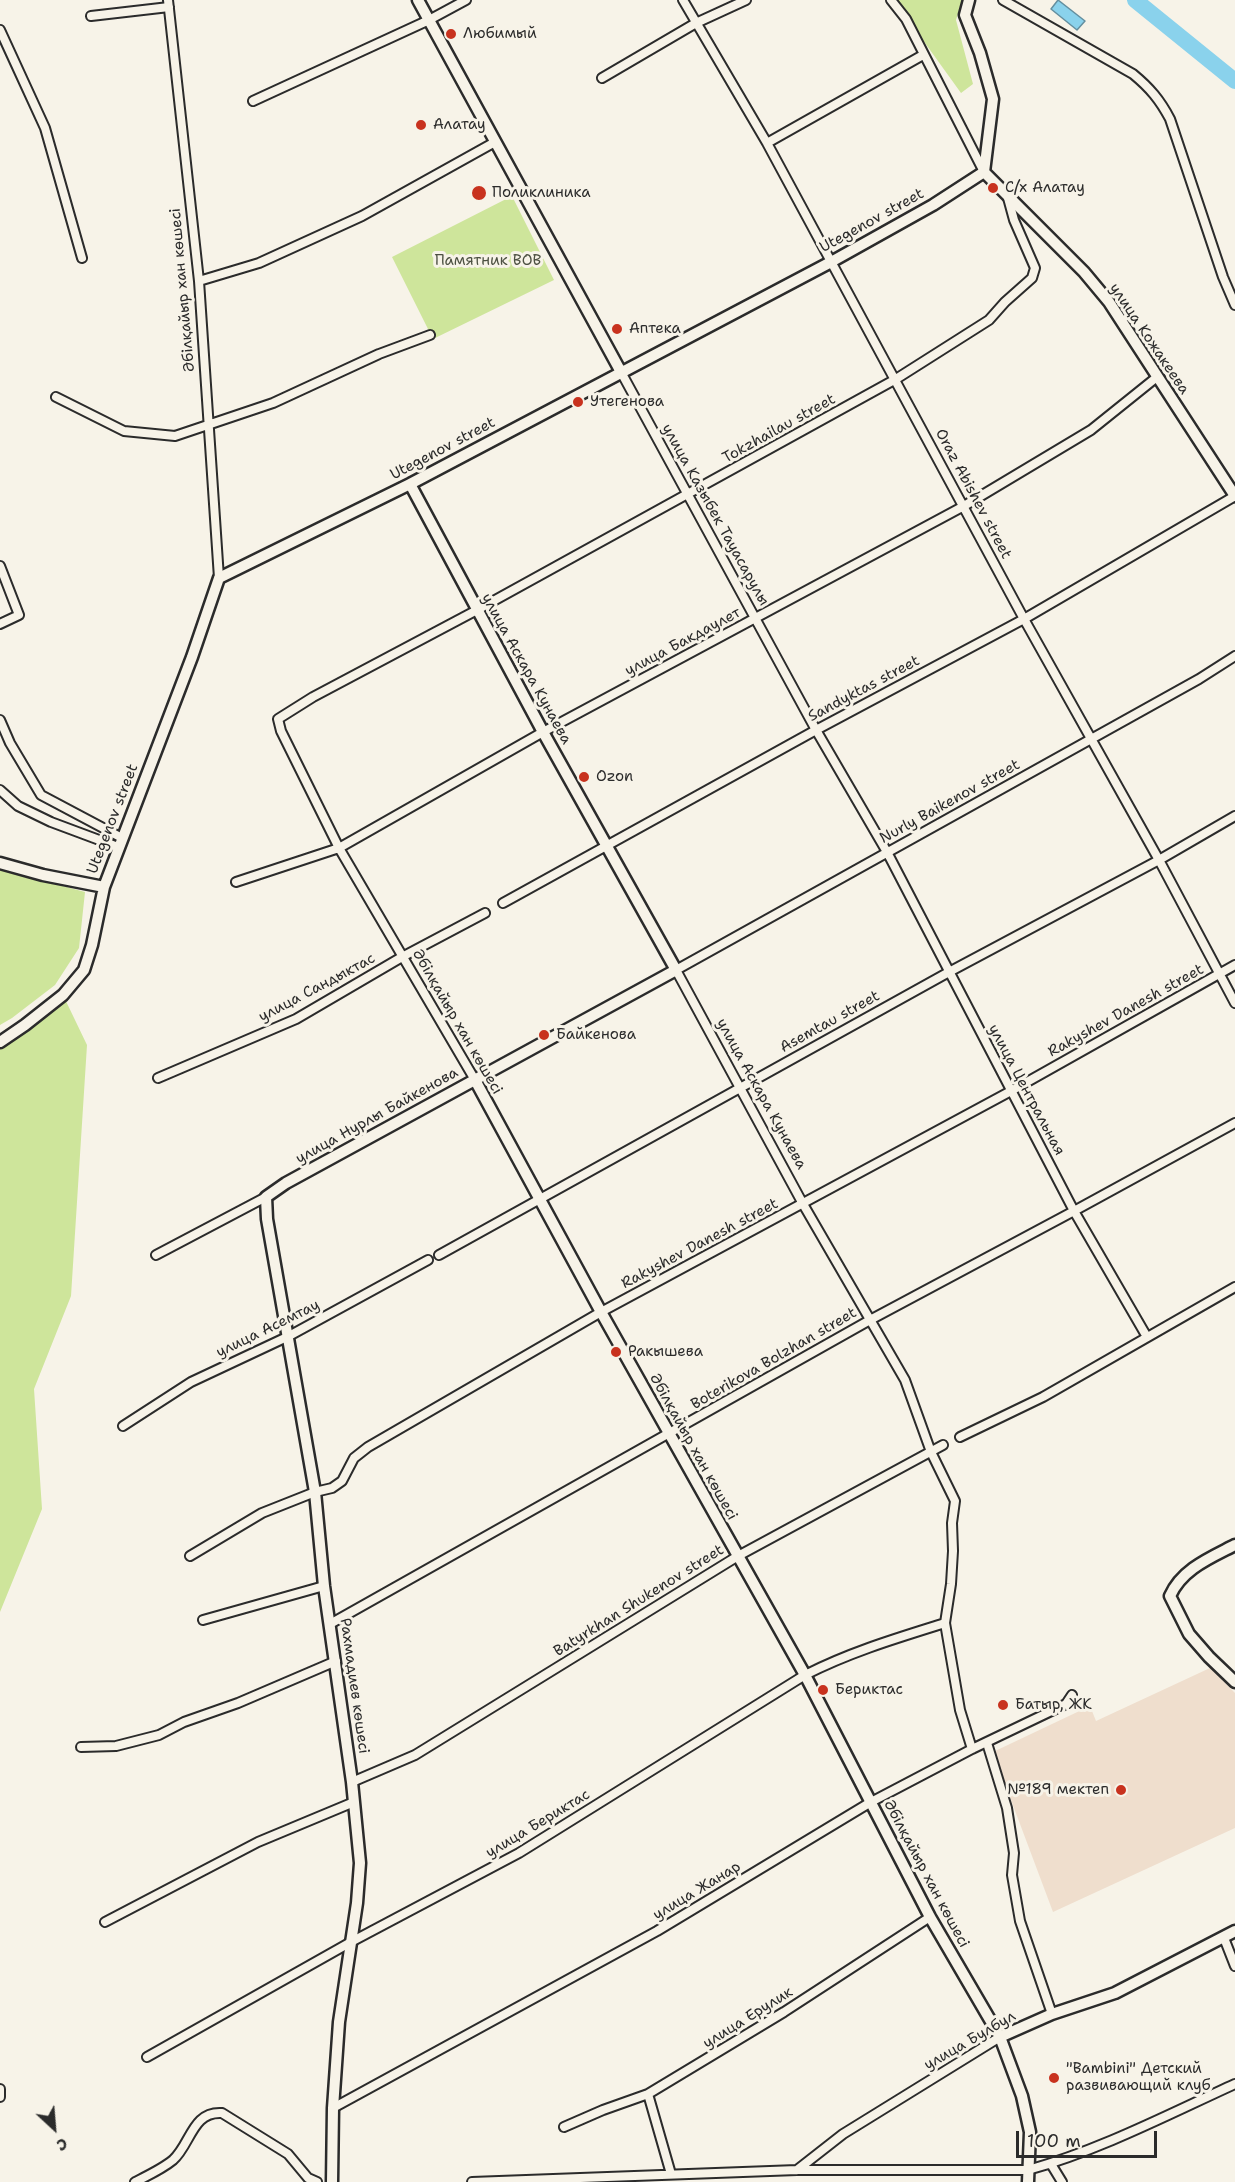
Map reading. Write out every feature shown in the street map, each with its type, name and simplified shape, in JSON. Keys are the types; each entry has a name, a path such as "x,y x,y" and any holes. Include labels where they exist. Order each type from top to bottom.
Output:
{"street":[{"name":"улица Казыбек Тауасарулы","path":"418,0 816,730 887,852"},
{"path":"253,101 429,20 466,0"},
{"name":"Oraz Abishev street","path":"683,0 767,143 1235,1003"},
{"path":"602,78 696,23 746,0"},
{"name":"улица Кожакеева","path":"891,0 906,19 984,172 1083,272 1109,302 1235,496"},
{"path":"969,0 965,15 980,53 993,99 984,172"},
{"path":"1003,0 1133,74 1151,89 1161,102 1170,119 1223,277 1235,305"},
{"path":"91,16 168,3"},
{"name":"Әбілқайыр хан көшесі","path":"168,3 199,281 219,578"},
{"path":"0,30 45,128 82,258"},
{"path":"767,143 923,54"},
{"path":"199,281 259,263 362,216 495,142"},
{"name":"Utegenov street","path":"0,1042 26,1026 63,995 84,970 92,945 104,887 192,657 219,578 410,484 831,262 933,205 984,172"},
{"name":"Tokzhailau street","path":"278,718 896,379 989,320 1032,278 1035,268 1014,220 1007,196"},
{"path":"56,397 124,431 175,436 273,403 379,354 430,335"},
{"name":"улица Бакдаулет","path":"236,882 339,848 543,732 964,506 1091,430 1157,377"},
{"name":"улица Аскара Кунаева","path":"410,484 543,732 803,1204 904,1380 930,1452 955,1501 952,1523 951,1584 945,1623 960,1710 972,1749"},
{"name":"Sandyktas street","path":"503,903 816,730 1024,619 1235,496"},
{"path":"0,566 19,615 0,624"},
{"name":"Nurly Baikenov street","path":"676,970 1199,679 1235,656"},
{"name":"Әбілқайыр хан көшесі","path":"278,718 281,730 339,848 475,1080 601,1312 805,1675 930,1917 1000,2037 1022,2096 1030,2132 1028,2176"},
{"path":"0,720 10,743 41,795 120,842"},
{"path":"0,790 18,806 51,822 120,842"},
{"name":"Asemtau street","path":"439,1254 949,972 1159,860 1235,816"},
{"name":"улица Центральная","path":"887,852 1074,1211 1147,1336"},
{"path":"0,863 43,875 104,887"},
{"name":"улица Сандыктас","path":"158,1078 296,1019 402,957 485,913"},
{"name":"Rakyshev Danesh street","path":"190,1556 262,1513 315,1492 332,1488 342,1481 354,1458 368,1447 601,1312 1011,1091 1235,965"},
{"name":"улица Нурлы Байкенова","path":"156,1255 266,1197 286,1183 676,970"},
{"name":"Boterikova Bolzhan street","path":"330,1624 870,1320 1235,1123"},
{"name":"Рахмадиев көшесі","path":"266,1197 267,1219 315,1492 324,1586 352,1782 360,1863 357,1903 339,2022 333,2108 332,2182"},
{"name":"улица Асемтау","path":"123,1426 191,1382 289,1336 428,1260"},
{"path":"960,1437 1043,1396 1235,1287"},
{"name":"Batyrkhan Shukenov street","path":"352,1782 415,1755 738,1556 943,1445"},
{"path":"1235,1545 1194,1566 1174,1587 1170,1596 1190,1634 1209,1657 1235,1682"},
{"path":"203,1620 324,1586"},
{"name":"улица Бериктас","path":"147,2057 351,1942 519,1853 805,1675 864,1648 945,1623"},
{"path":"81,1747 116,1746 159,1735 184,1722 238,1703 336,1662"},
{"name":"улица Жанар","path":"333,2108 657,1931 871,1802 972,1749 1066,1704 1072,1695"},
{"path":"987,1743 1007,1808 1014,1853 1012,1875 1020,1921 1052,2014"},
{"path":"105,1922 258,1842 354,1802"},
{"name":"улица Ерулик","path":"564,2127 648,2094 784,2012 930,1917"},
{"name":"улица Булбул","path":"797,2170 843,2134 1000,2037 1052,2014 1114,1993 1235,1931"},
{"path":"1224,1938 1235,1966"},
{"path":"472,2182 797,2170 1028,2176 1235,2084"},
{"path":"0,2089 0,2097"},
{"path":"648,2094 671,2174"},
{"path":"135,2182 174,2159 203,2117 212,2113 222,2113 288,2154 309,2178 316,2182"},
{"path":"1051,2164 1062,2182"}],"shaded area":[{"name":"№189 мектеп","path":"1210,1668 1235,1693 1235,1828 1053,1912 993,1752 1090,1706 1096,1721"}],"green space":[{"path":"894,0 962,0 956,20 973,84 961,93"},
{"name":"Памятник ВОВ","path":"512,196 554,280 433,339 392,257"},
{"path":"0,869 85,892 79,948 55,985 0,1025"},
{"path":"63,995 87,1045 71,1296 34,1389 42,1509 0,1612 0,1040"}],"water":[{"path":"1058,0 1085,21 1077,30 1051,9"}],"waterway":[{"path":"1135,0 1235,81"}],"place":[{"name":"Любимый","path":"451,34"},
{"name":"Алатау","path":"421,125"},
{"name":"С/х Алатау","path":"993,188"},
{"name":"Поликлиника","path":"479,193"},
{"name":"Аптека","path":"617,329"},
{"name":"Утегенова","path":"578,402"},
{"name":"Ozon","path":"584,777"},
{"name":"Байкенова","path":"544,1035"},
{"name":"Ракышева","path":"616,1352"},
{"name":"Бериктас","path":"823,1690"},
{"name":"Батыр, ЖК","path":"1003,1705"},
{"name":"№189 мектеп","path":"1121,1790"},
{"name":"\"Bambini\" Детский развивающий клуб","path":"1054,2078"}]}
